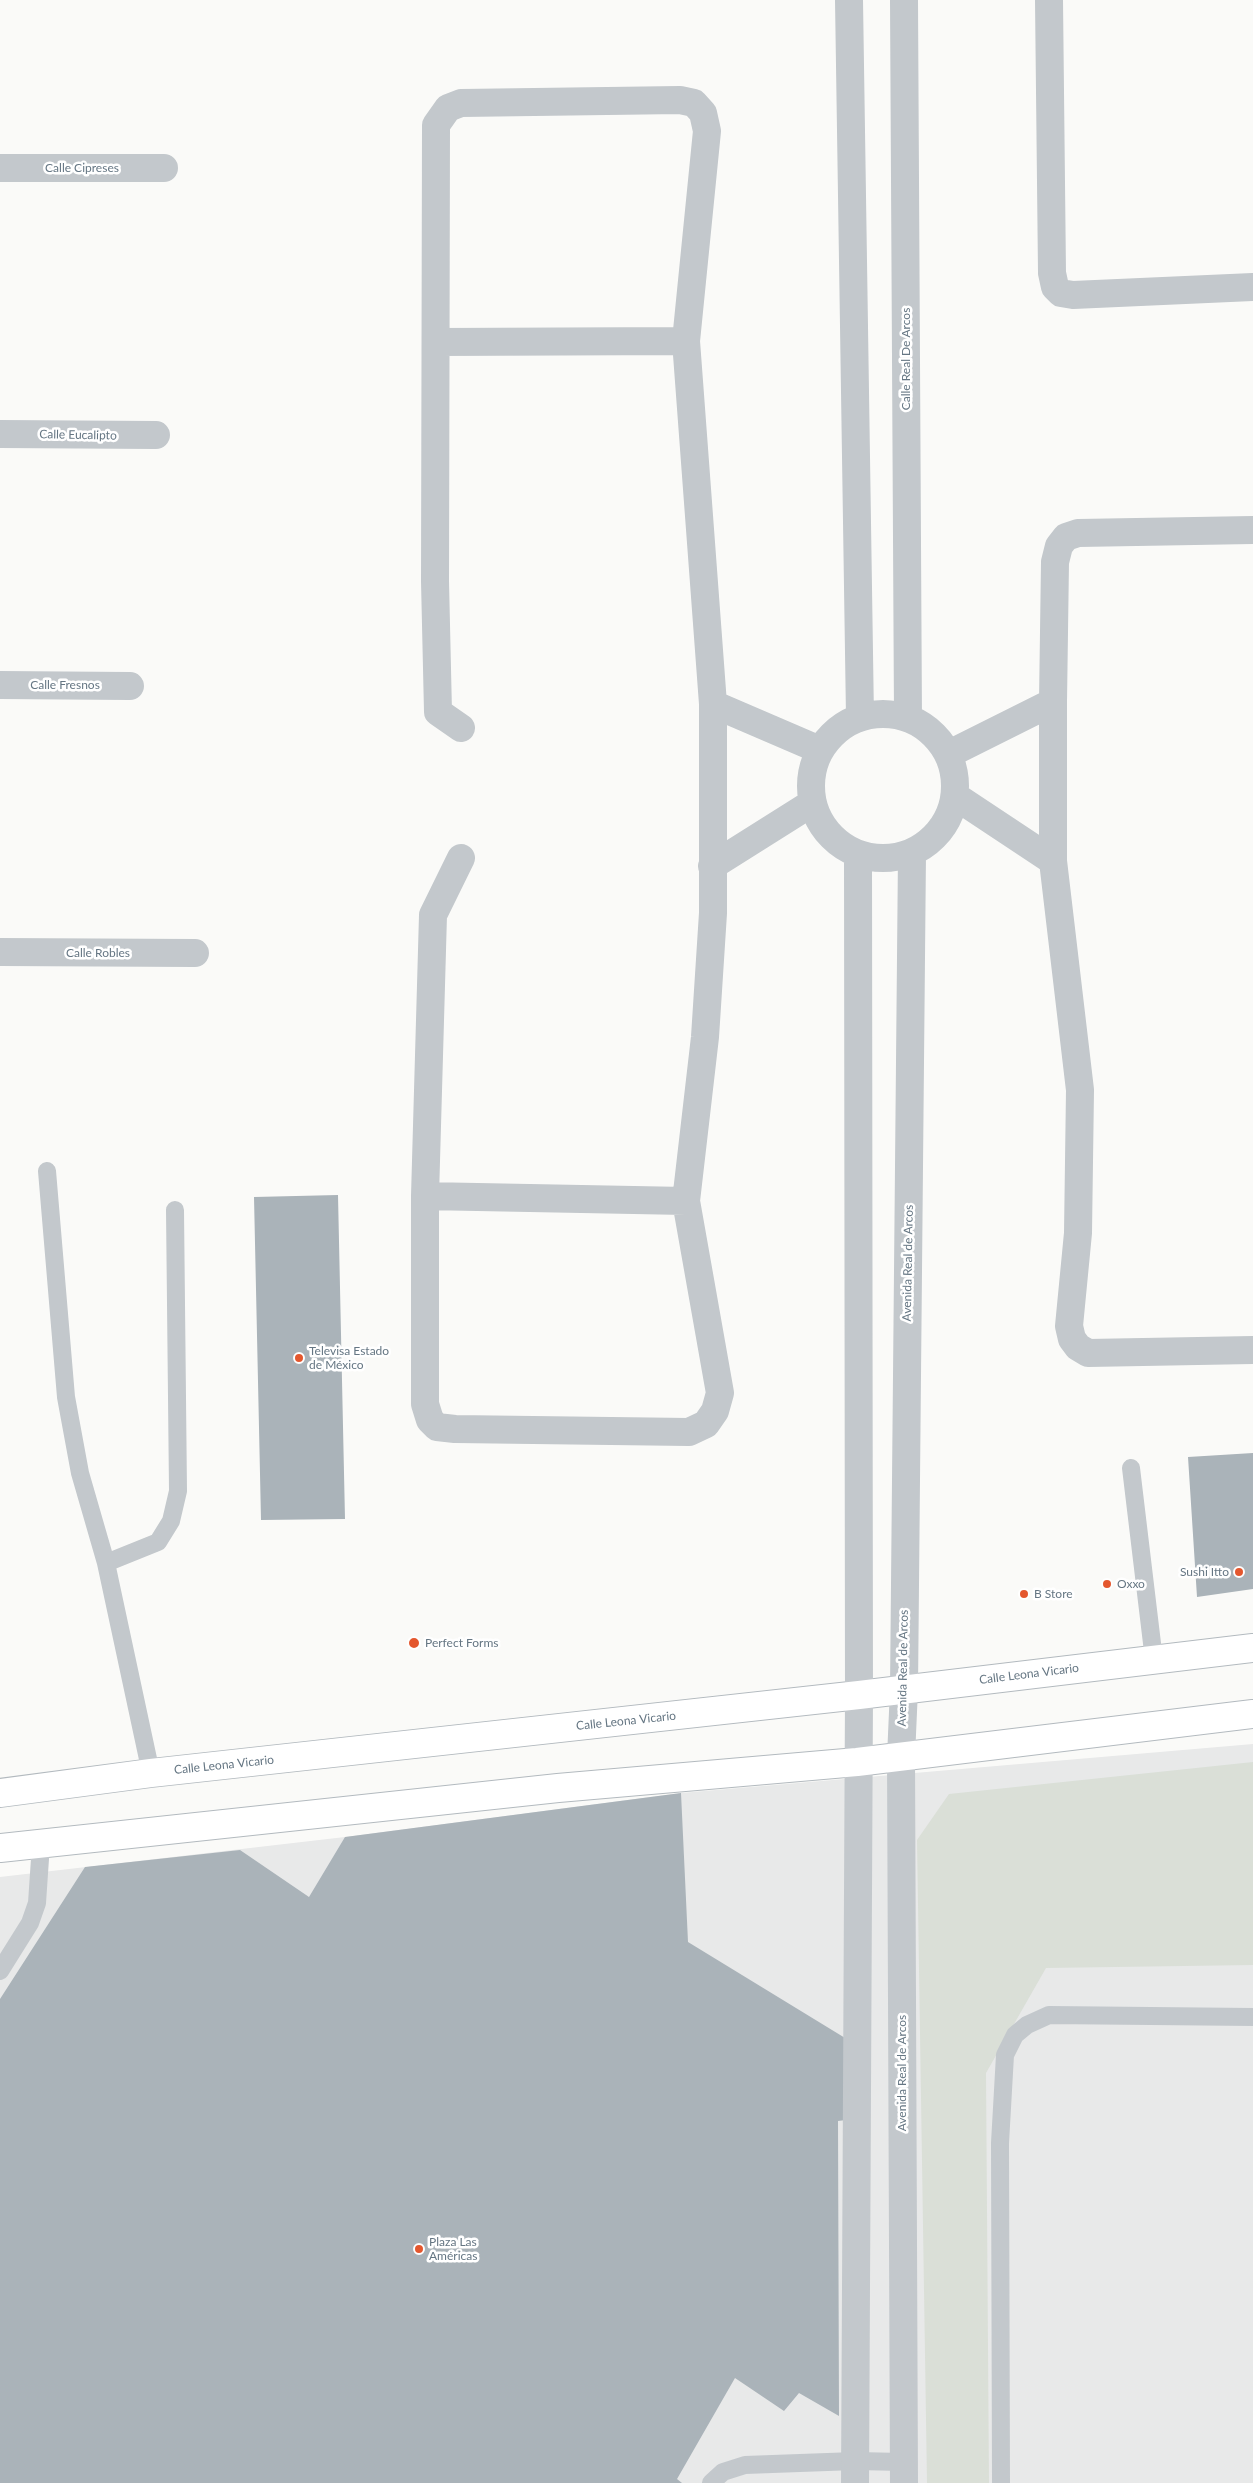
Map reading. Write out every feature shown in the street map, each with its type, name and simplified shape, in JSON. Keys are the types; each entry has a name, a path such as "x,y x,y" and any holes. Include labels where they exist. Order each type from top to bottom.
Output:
{"main road":[{"name":"Calle Leona Vicario","path":"0,1793 151,1773 859,1695 1253,1648"},
{"path":"0,1848 558,1788 857,1762 1253,1714"}],"street":[{"path":"849,0 860,717"},
{"name":"Calle Real De Arcos","path":"904,0 908,718"},
{"path":"1049,0 1052,273 1055,287 1061,293 1072,295 1253,287"},
{"path":"461,858 433,915 425,1196 425,1404 430,1420 437,1426 474,1429 689,1432 706,1424 715,1411 720,1393 686,1201 705,1038 713,913 713,704 686,341 707,131 703,112 694,103 680,100 461,103 448,108 436,126 435,582 438,712 462,728"},
{"name":"Calle Cipreses","path":"0,168 164,168"},
{"path":"437,342 686,341"},
{"name":"Calle Eucalipto","path":"0,434 156,436"},
{"path":"1253,530 1078,533 1066,537 1059,546 1055,562 1053,702 1053,861 1080,1090 1078,1233 1069,1326 1072,1339 1078,1347 1088,1353 1253,1350"},
{"name":"Calle Fresnos","path":"0,685 130,686"},
{"path":"949,754 1053,702"},
{"path":"713,704 820,750"},
{"path":"884,714 908,718 924,726 938,738 949,754 955,775 955,796 948,819 933,839 912,853 885,859 858,854 838,842 821,825 812,804 810,785 812,767 820,750 837,730 860,717 884,714"},
{"path":"955,796 1053,861"},
{"path":"712,866 812,804"},
{"name":"Avenida Real de Arcos","path":"904,2472 901,1757 904,1689 912,853"},
{"path":"855,2472 857,1762 859,1695 858,854"},
{"name":"Calle Robles","path":"0,952 195,953"},
{"path":"425,1196 686,1201"}],"lane":[{"path":"47,1171 66,1396 80,1473 106,1563 151,1773"},
{"path":"106,1563 158,1542 172,1521 178,1491 175,1210"},
{"path":"1131,1468 1154,1660"},
{"path":"0,1972 6,1952 30,1923 37,1903 41,1844"},
{"path":"1001,2483 1000,2143 1004,2055 1015,2034 1027,2025 1049,2015 1253,2017"},
{"path":"711,2483 724,2472 745,2465 855,2472 904,2472"}],"shaded area":[{"path":"1253,1744 1253,2483 0,2483 0,1877 345,1837 681,1793"},
{"path":"1253,1762 1253,1965 1046,1968 986,2073 989,2483 927,2483 917,1840 949,1794"}],"building":[{"name":"Televisa Estado de México","path":"338,1195 345,1519 261,1520 254,1197"},
{"path":"1253,1453 1253,1589 1197,1597 1188,1457"},
{"name":"Plaza Las Américas","path":"681,1793 688,1942 850,2041 846,2120 838,2121 839,2416 799,2393 784,2411 735,2378 677,2479 682,2483 0,2483 0,1999 85,1867 240,1850 309,1897 345,1837"}],"place":[{"name":"Televisa Estado de México","path":"299,1358"},
{"name":"Sushi Itto","path":"1239,1572"},
{"name":"Oxxo","path":"1107,1584"},
{"name":"B Store","path":"1024,1594"},
{"name":"Perfect Forms","path":"414,1643"},
{"name":"Plaza Las Américas","path":"419,2249"}]}
